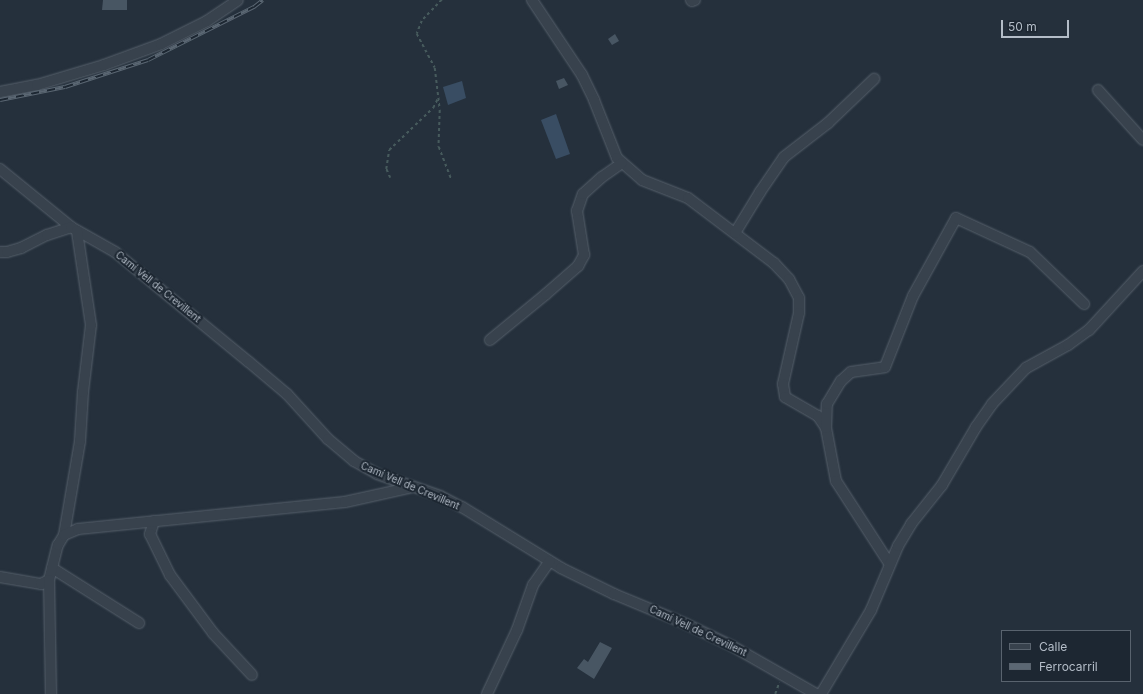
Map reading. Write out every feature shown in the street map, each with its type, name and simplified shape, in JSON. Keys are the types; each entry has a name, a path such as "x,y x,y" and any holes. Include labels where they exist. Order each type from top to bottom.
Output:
{"street":[{"path":"0,92 37,84 104,65 161,44 207,21 238,0"},
{"path":"532,0 582,75 594,100 616,158 642,180 688,198 774,263 789,279 799,298 799,313 783,384 785,397 818,416 826,428"},
{"path":"691,0 692,2 695,0"},
{"path":"735,233 760,192 784,157 828,123 874,79"},
{"path":"1098,90 1143,140"},
{"path":"490,340 578,266 584,255 577,211 583,194 602,177 622,163"},
{"name":"Camí Vell de Crevillent","path":"0,169 74,229 115,252 249,362 287,394 328,440 354,462 377,474 440,496 462,507 550,561 614,594 686,624 732,646 816,694"},
{"path":"889,563 836,481 826,428 827,404 841,380 851,372 885,367 914,296 956,218 1030,252 1084,304"},
{"path":"0,252 21,248 47,235 74,229 91,325 82,392 80,441 64,536 58,545 49,580 51,694"},
{"path":"821,694 871,610 882,585 889,563 911,524 942,485 976,427 992,404 1026,368 1068,345 1089,330 1143,271"},
{"path":"64,536 78,529 345,502 413,487"},
{"path":"154,521 150,534 170,575 213,632 252,675"},
{"path":"487,694 517,630 533,586 550,561"},
{"path":"52,568 139,623"},
{"path":"0,578 41,584 49,580"}],"path":[{"path":"442,0 422,21 416,34 435,68 441,124 439,147 451,179"},
{"path":"390,178 386,169 389,150 433,108 438,98"}],"water":[{"path":"462,81 466,98 448,105 443,87"},
{"path":"556,114 570,154 556,159 541,120"}],"building":[{"path":"103,0 127,0 127,10 102,10"},
{"path":"615,34 619,41 612,45 608,39"},
{"path":"564,78 568,85 559,89 556,81"},
{"path":"600,642 612,648 594,679 577,668 584,659 588,662"}],"railway":[{"path":"0,100 65,87 148,60 254,7 263,0"}]}
